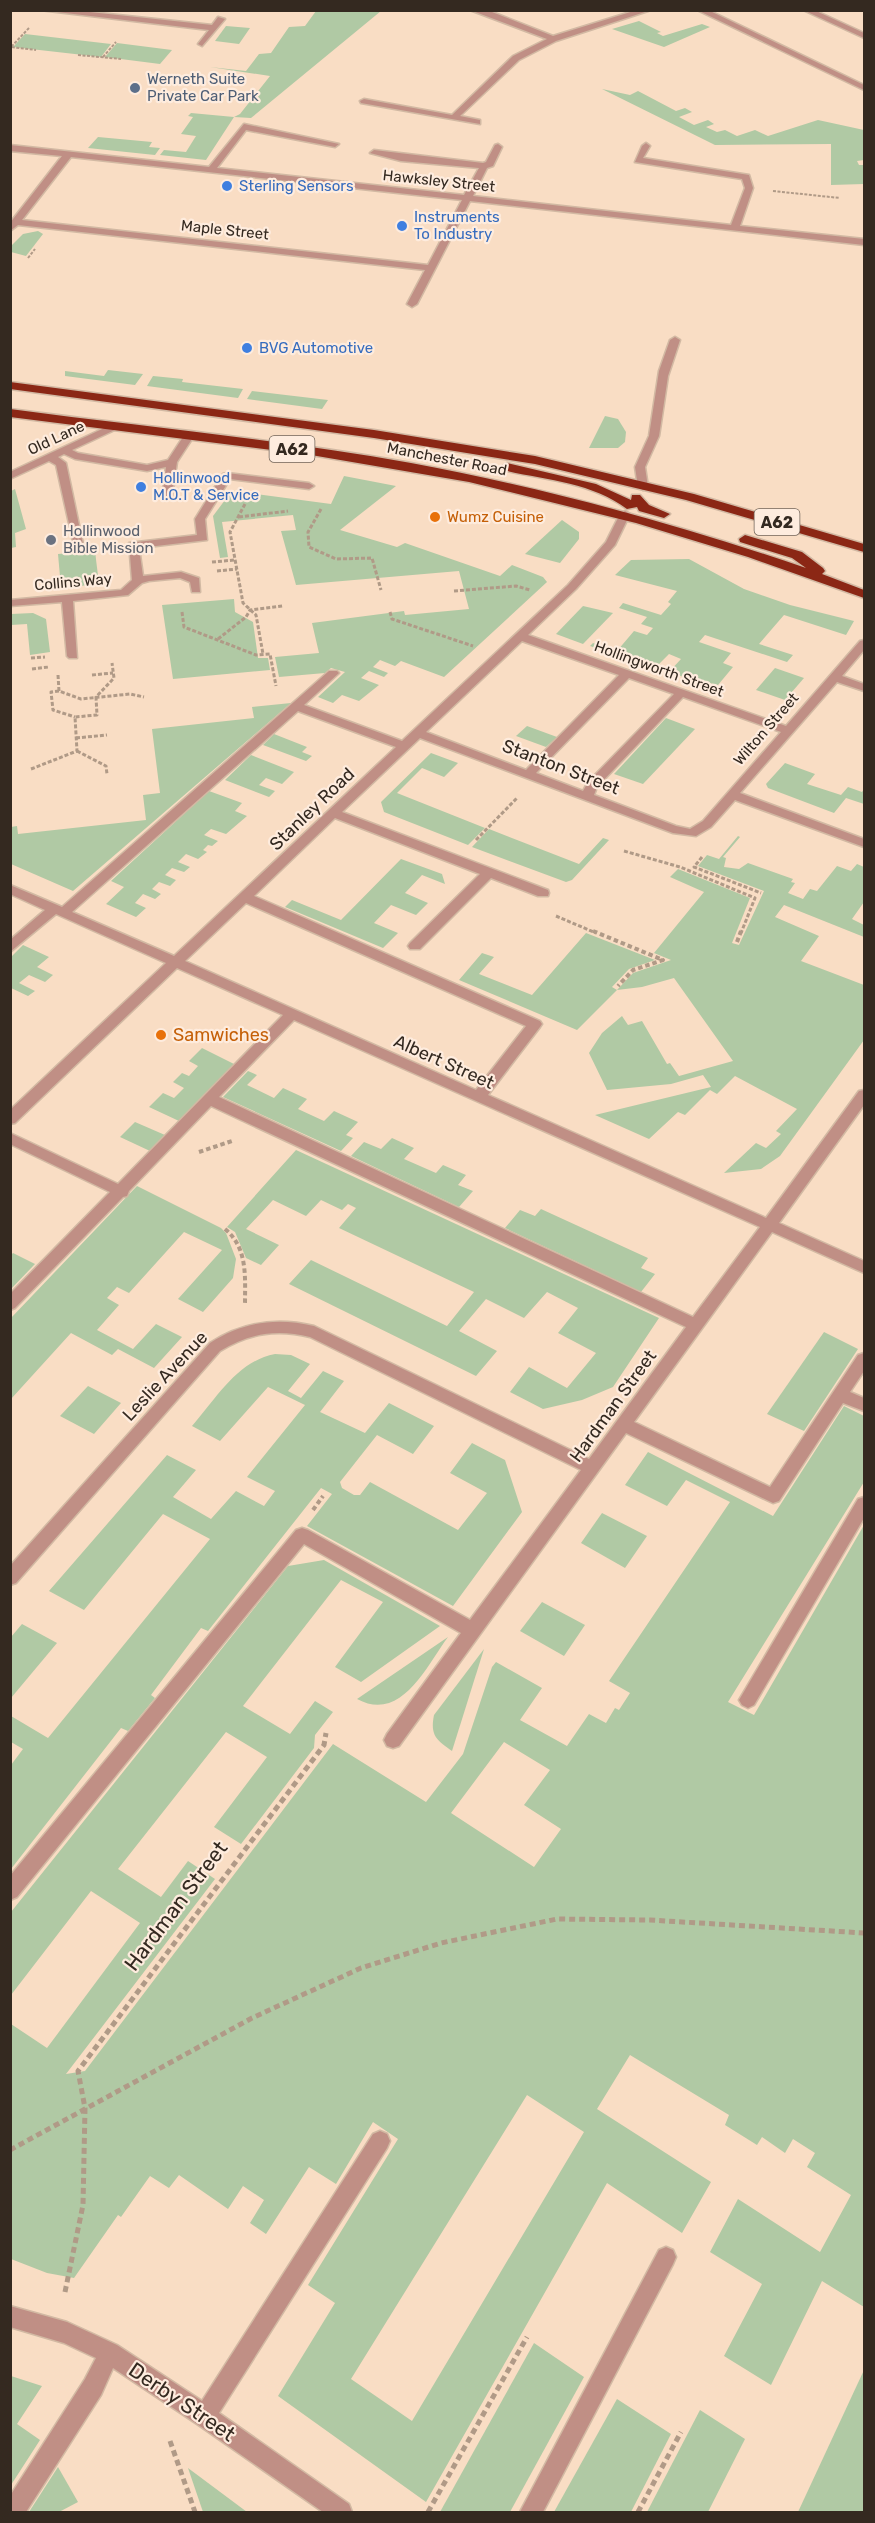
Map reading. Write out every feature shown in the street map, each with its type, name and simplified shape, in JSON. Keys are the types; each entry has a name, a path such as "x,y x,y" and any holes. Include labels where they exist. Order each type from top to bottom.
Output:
{"highway":[{"name":"Manchester Road","path":"10,385 535,460 634,501 712,540 864,594"},
{"name":"Manchester Road","path":"10,413 189,435 634,501 762,517 864,548"},
{"name":"A62","path":"454,447 469,460 553,477 623,497 644,508 797,555 829,580"}],"street":[{"path":"44,10 213,28"},
{"path":"455,117 516,58 553,39 647,10"},
{"path":"704,12 718,10"},
{"path":"807,10 864,36"},
{"path":"472,12 489,14 553,39"},
{"path":"704,12 864,88"},
{"path":"202,44 221,19"},
{"path":"355,110 372,92"},
{"path":"364,101 477,122"},
{"path":"211,171 244,127 335,144"},
{"path":"646,146 638,160 678,168 723,168 746,177 749,188 735,227"},
{"path":"374,153 483,166 490,164 498,147"},
{"name":"Hawksley Street","path":"10,148 864,242"},
{"path":"13,225 68,155"},
{"path":"412,304 483,166"},
{"name":"Maple Street","path":"13,225 430,268"},
{"path":"634,501 640,467 652,449 661,404 662,379 675,340"},
{"name":"Old Lane","path":"10,476 115,426"},
{"path":"167,497 172,462 189,435"},
{"path":"66,451 75,456 147,468 172,462"},
{"path":"51,458 61,463 78,544"},
{"path":"138,581 133,545 203,538 200,519 226,476 309,486"},
{"name":"Stanley Road","path":"10,1119 573,586 606,549 634,501"},
{"name":"Collins Way","path":"10,603 124,593 138,581 181,575 195,580 196,590"},
{"path":"67,598 73,656"},
{"name":"Hollingworth Street","path":"520,636 787,730"},
{"name":"Wilton Street","path":"692,833 706,824 733,795 787,730 864,644"},
{"path":"10,948 59,910 333,673"},
{"path":"529,774 627,673"},
{"path":"835,677 864,688"},
{"path":"587,796 592,785 681,693"},
{"path":"296,706 404,746"},
{"name":"Stanton Street","path":"418,733 673,829 692,833"},
{"path":"733,795 864,843"},
{"path":"333,813 487,874 543,893"},
{"path":"415,946 487,874"},
{"name":"Albert Street","path":"10,889 864,1267"},
{"path":"245,897 535,1024 478,1098"},
{"path":"10,1304 122,1192 292,1014"},
{"name":"Hardman Street","path":"393,1740 864,1095"},
{"path":"210,1099 695,1326"},
{"path":"10,1138 122,1192"},
{"name":"Leslie Avenue","path":"10,1578 215,1347 241,1334 266,1326 292,1326 314,1332 592,1468"},
{"path":"624,1425 773,1496 864,1359"},
{"path":"841,1395 864,1405"},
{"path":"748,1700 864,1504"},
{"path":"10,1891 302,1535 474,1631"},
{"path":"205,2416 380,2141"},
{"path":"531,2512 666,2257"},
{"name":"Derby Street","path":"10,2316 67,2333 109,2353 205,2416 341,2512"},
{"path":"13,2512 93,2387 109,2353"}],"path":[{"path":"33,24 11,47 36,50"},
{"path":"78,55 121,59"},
{"path":"749,188 840,198"},
{"path":"259,480 230,532 243,603 256,615 263,654"},
{"path":"324,503 307,533 306,541 309,547 336,559 372,558 381,590"},
{"path":"238,517 298,510"},
{"path":"308,511 318,513"},
{"path":"235,560 208,562 209,570 237,569"},
{"path":"454,591 516,586 533,591"},
{"path":"250,610 283,606"},
{"path":"181,610 184,627 256,655 270,654 278,692"},
{"path":"218,640 246,617 250,610"},
{"path":"390,612 392,620 482,649"},
{"path":"112,663 114,678 96,697 97,715 75,717 53,710 51,692 59,691 81,699 96,697 130,694 144,697"},
{"path":"32,669 57,667 59,691"},
{"path":"88,676 113,673"},
{"path":"75,717 77,751"},
{"path":"76,738 108,735"},
{"path":"31,769 77,751 106,766 107,774"},
{"path":"475,842 519,795"},
{"path":"624,851 680,867 755,898 737,942"},
{"path":"707,851 694,867 761,893"},
{"path":"552,914 663,960 633,970 618,986"},
{"path":"142,1171 247,1136 280,1131"},
{"path":"225,1229 233,1233 244,1261 246,1308"},
{"name":"Hardman Street","path":"65,2292 83,2205 85,2108 78,2071 324,1745 326,1733"},
{"path":"10,2150 252,2018 350,1973 441,1943 557,1919 650,1920 864,1933"},
{"path":"428,2512 527,2337"},
{"path":"638,2512 681,2432"},
{"path":"170,2441 195,2512"}],"green space":[{"path":"316,11 381,11 251,118 234,117 240,114 270,76 210,67 246,71 259,54 271,53 289,27 305,26"},
{"path":"639,21 661,32 657,33 663,36 702,24 710,27 664,47 612,29"},
{"path":"226,26 250,28 239,44 215,41"},
{"path":"25,34 111,44 101,57 13,47"},
{"path":"117,43 172,50 160,64 105,57"},
{"path":"602,89 630,95 638,91 676,111 685,108 692,112 679,117 694,125 708,120 714,124 706,127 717,132 725,130 737,136 755,130 768,136 818,120 864,130 864,160 857,161 859,165 864,165 864,184 831,185 831,144 715,145"},
{"path":"191,113 234,117 206,160 160,155 164,150 186,152 196,136 181,134 193,117 188,116"},
{"path":"98,137 152,142 149,147 160,148 155,155 88,148"},
{"path":"38,231 43,234 26,256 11,252 11,246 23,234"},
{"path":"108,370 143,374 135,385 65,376 65,371 104,376"},
{"path":"153,376 243,389 238,398 147,386"},
{"path":"252,391 328,400 322,409 247,399"},
{"path":"605,416 618,419 626,432 625,442 618,448 589,448"},
{"path":"344,476 396,486 340,530 397,547 405,543 500,576 512,565 543,577 547,582 444,677 401,661 395,666 380,660 373,667 388,673 384,677 369,671 361,678 379,685 359,701 342,695 333,703 318,697 345,672 331,668 325,673 279,677 275,657 319,653 312,623 404,611 405,615 469,609 459,571 296,585 281,531 296,530 293,515 222,522 228,557 220,558 213,516 228,496 241,492 331,504"},
{"path":"15,489 26,529 15,533 16,547 11,548 11,491"},
{"path":"562,520 579,532 579,539 560,563 525,554"},
{"path":"95,551 99,584 61,588 58,554"},
{"path":"689,559 744,589 790,605 854,621 846,635 784,615 759,644 793,655 787,662 705,635 699,642 731,653 723,663 733,667 718,685 668,673 681,659 669,654 655,668 590,646 593,643 617,651 634,631 647,635 653,628 641,624 647,617 619,608 623,603 661,615 671,604 668,602 677,591 615,575 631,560"},
{"path":"234,599 235,612 253,622 258,658 268,658 270,670 173,679 162,605"},
{"path":"583,606 613,613 583,644 556,634"},
{"path":"33,613 46,619 50,652 30,655 27,624 11,625 11,614"},
{"path":"775,668 804,678 785,700 756,690"},
{"path":"291,703 73,891 11,864 11,827 17,826 18,834 146,820 143,795 160,793 152,729 254,718 252,707"},
{"path":"666,718 695,729 643,784 614,774"},
{"path":"527,726 557,737 546,747 516,736"},
{"path":"274,734 307,747 302,752 312,756 306,761 263,745"},
{"path":"431,753 458,763 444,777 422,768 397,793 485,828 468,845 384,812 381,802"},
{"path":"251,755 294,772 282,784 266,778 259,785 275,791 269,797 225,780"},
{"path":"785,763 815,774 807,784 841,795 848,787 862,792 864,789 864,804 846,798 834,813 768,788 766,784"},
{"path":"209,791 242,803 235,811 247,816 226,834 211,829 204,835 218,841 212,846 208,845 203,850 207,852 198,859 186,854 178,862 190,867 184,872 172,868 165,875 176,880 170,886 159,882 152,889 161,894 155,899 143,894 135,903 146,908 136,917 106,904 124,887 111,881"},
{"path":"489,829 579,864 603,838 609,840 572,880 566,882 472,847"},
{"path":"738,836 740,837 723,857 726,858 724,867 739,869 748,863 793,879 791,882 795,883 788,893 803,899 810,889 817,891 837,866 851,871 857,864 864,867 864,902 852,919 864,925 864,937 784,905 775,917 819,936 801,961 864,985 864,1040 780,1156 761,1169 724,1173 756,1143 766,1148 781,1134 776,1131 797,1109 735,1076 717,1094 710,1090 685,1115 678,1112 649,1139 595,1115 711,1087 703,1075 671,1084 607,1090 589,1053 602,1033 622,1016 628,1025 642,1021 667,1064 670,1063 679,1076 733,1061 674,978 642,987 617,990 633,973 671,960 654,953 704,892 670,877 678,869 750,898 732,943 739,945 764,891 698,866 707,855 719,859"},
{"path":"401,859 442,874 445,884 422,875 405,893 428,903 416,915 391,905 374,923 398,933 383,948 285,907 292,900 341,920"},
{"path":"586,933 655,960 629,969 612,987 617,990 577,1030 459,980 482,953 494,957 479,974 532,995"},
{"path":"23,945 49,957 37,967 53,975 45,982 29,975 19,983 35,991 28,996 11,988 11,957"},
{"path":"202,1048 234,1064 179,1121 149,1107 163,1093 174,1098 184,1088 173,1082 182,1073 189,1076 198,1066 189,1061"},
{"path":"248,1071 257,1075 247,1085 274,1098 283,1088 307,1099 298,1109 324,1121 334,1111 358,1122 346,1135 353,1138 341,1151 223,1097"},
{"path":"135,1122 165,1135 150,1151 120,1137"},
{"path":"392,1138 414,1148 404,1159 436,1173 443,1165 466,1175 458,1185 473,1191 459,1207 351,1156 364,1142 381,1149"},
{"path":"296,1150 659,1318 613,1387 582,1400 543,1409 510,1392 529,1367 567,1388 596,1353 558,1333 578,1308 547,1292 524,1318 486,1299 459,1331 497,1351 476,1376 289,1284 311,1260 447,1326 474,1292 339,1228 356,1208 348,1204 342,1210 321,1200 306,1216 273,1200 246,1229 279,1245 261,1265 246,1258 235,1232 227,1227"},
{"path":"137,1186 221,1228 226,1233 236,1259 233,1278 203,1312 178,1299 222,1250 184,1232 129,1293 117,1287 107,1298 119,1305 97,1330 133,1349 156,1324 182,1337 154,1368 118,1349 112,1355 71,1333 11,1399 11,1318"},
{"path":"541,1209 648,1258 641,1268 655,1274 641,1292 505,1228 520,1210 535,1216"},
{"path":"13,1253 35,1264 11,1289 11,1255"},
{"path":"824,1332 858,1349 804,1431 767,1414"},
{"path":"275,1354 291,1355 310,1364 288,1391 301,1398 323,1371 344,1381 320,1412 365,1433 389,1403 434,1426 413,1454 377,1435 340,1482 342,1488 354,1495 360,1495 370,1482 458,1530 487,1493 450,1473 472,1443 505,1460 522,1512 453,1606 307,1526 332,1494 321,1488 208,1631 201,1628 151,1695 155,1698 128,1731 121,1728 11,1869 11,1765 23,1749 11,1742 11,1716 48,1738 210,1539 163,1514 84,1610 49,1591 167,1455 196,1470 173,1497 211,1519 236,1491 264,1506 275,1491 247,1477 305,1405 268,1387 220,1441 192,1426 238,1373 249,1364"},
{"path":"88,1386 121,1403 94,1434 60,1416"},
{"path":"844,1406 864,1416 864,1482 728,1702 754,1715 864,1525 864,2307 822,2281 771,2385 724,2356 762,2284 710,2252 738,2199 820,2252 851,2195 807,2167 815,2153 793,2139 785,2153 762,2137 757,2145 725,2125 729,2115 630,2055 597,2109 711,2182 682,2233 607,2183 426,2502 278,2396 335,2303 308,2285 398,2139 373,2122 336,2184 309,2167 266,2234 250,2223 264,2200 243,2186 228,2209 179,2175 169,2188 150,2176 121,2217 118,2215 74,2278 47,2273 11,2259 11,2024 47,2048 140,1923 91,1891 11,1995 11,1912 288,1566 324,1560 440,1626 361,1682 335,1667 383,1602 341,1580 243,1706 290,1734 315,1701 333,1712 315,1735 314,1748 241,1844 214,1827 267,1757 226,1732 118,1869 161,1897 188,1861 215,1879 66,2074 85,2071 333,1744 426,1802 463,1754 492,1667 496,1662 542,1688 520,1720 567,1746 589,1714 606,1723 615,1708 619,1710 630,1693 609,1681 730,1502 686,1480 667,1506 625,1485 648,1452 773,1516","holes":["504,1742 550,1770 524,1805 561,1829 534,1867 451,1813","527,2095 584,2132 412,2421 351,2379"]},
{"path":"602,1513 647,1536 625,1568 581,1543"},
{"path":"542,1602 585,1625 564,1656 520,1631"},
{"path":"22,1624 57,1643 11,1698 11,1637"},
{"path":"448,1637 421,1676 399,1698 387,1704 373,1704 357,1699"},
{"path":"484,1649 452,1751 442,1744 434,1732 434,1715"},
{"path":"534,2343 584,2377 510,2512 440,2512"},
{"path":"864,2370 864,2512 798,2512"},
{"path":"11,2376 42,2386 17,2424 40,2440 11,2485"},
{"path":"617,2399 671,2434 631,2512 554,2512"},
{"path":"700,2410 745,2439 708,2512 647,2512"},
{"path":"58,2467 78,2502 59,2512 29,2512"},
{"path":"188,2468 247,2512 203,2512"}],"place":[{"name":"Werneth Suite Private Car Park","path":"135,88"},
{"name":"Sterling Sensors","path":"227,186"},
{"name":"Instruments To Industry","path":"402,226"},
{"name":"BVG Automotive","path":"247,348"},
{"name":"Hollinwood M.O.T & Service","path":"141,487"},
{"name":"Wumz Cuisine","path":"435,517"},
{"name":"Hollinwood Bible Mission","path":"51,540"},
{"name":"Samwiches","path":"161,1035"}]}
